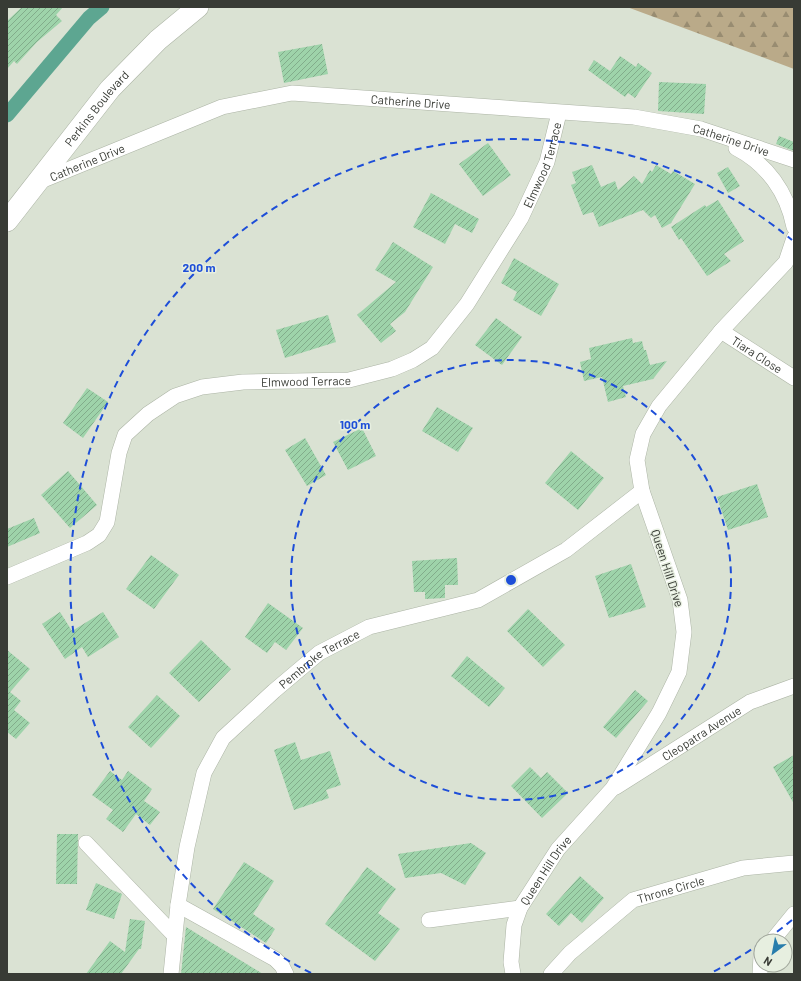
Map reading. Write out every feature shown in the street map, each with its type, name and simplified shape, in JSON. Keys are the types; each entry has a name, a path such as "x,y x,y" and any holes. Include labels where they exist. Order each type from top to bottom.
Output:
{"street":[{"name":"Perkins Boulevard","path":"7,221 110,89 158,40 198,7"},
{"name":"Catherine Drive","path":"38,182 222,107 292,93 558,113 634,117 700,130 794,160"},
{"name":"Elmwood Terrace","path":"7,577 87,543 99,535 107,522 119,453 125,435 148,414 175,396 202,387 243,382 349,380 392,369 413,360 432,348 467,304 521,218 547,162 558,113"},
{"path":"700,130 752,156 774,179 791,210 794,228"},
{"name":"Queen Hill Drive","path":"513,974 511,962 514,925 520,908 558,849 613,788 659,713 679,672 684,632 680,600 642,491 637,460 643,434 659,406 721,331 786,262 794,238"},
{"name":"Tiara Close","path":"721,331 794,378"},
{"name":"Pembroke Terrace","path":"171,974 178,905 187,847 204,773 223,738 274,691 319,653 369,627 478,600 566,550 642,491"},
{"name":"Cleopatra Avenue","path":"613,788 750,702 794,686"},
{"path":"86,843 175,936"},
{"name":"Throne Circle","path":"551,974 570,953 633,900 743,868 794,863"},
{"path":"178,905 276,959 286,974"},
{"path":"429,920 520,908"},
{"path":"779,933 794,914"}],"green space":[{"path":"627,7 794,7 794,69"}],"building":[{"path":"22,7 63,7 56,15 62,21 37,42 17,64 14,61 7,69 7,21"},
{"path":"322,44 328,74 284,83 278,52"},
{"path":"620,56 636,67 638,63 652,73 635,98 628,93 625,97 588,70 594,60 610,71"},
{"path":"659,82 706,84 704,114 658,111"},
{"path":"779,136 794,142 794,151 776,144"},
{"path":"488,143 511,175 483,196 459,164"},
{"path":"592,165 601,187 615,181 618,190 634,176 642,184 650,170 652,172 656,165 671,174 673,171 695,184 671,223 662,228 655,215 651,218 643,210 599,227 593,212 583,215 571,185 576,183 572,172"},
{"path":"728,167 740,186 728,193 717,173"},
{"path":"431,193 479,219 472,233 455,224 445,244 413,227"},
{"path":"718,200 744,241 724,254 731,261 707,276 681,238 679,240 671,227 705,205 706,207"},
{"path":"393,242 433,267 405,312 390,324 396,331 381,343 357,315 396,282 375,270"},
{"path":"514,258 559,284 541,316 513,300 517,292 501,283"},
{"path":"328,315 336,342 285,358 276,330"},
{"path":"496,318 522,337 502,365 475,345"},
{"path":"632,338 633,343 642,341 650,365 667,361 653,379 623,386 626,397 608,402 602,377 584,381 580,362 591,359 589,348"},
{"path":"87,388 108,402 83,438 63,423"},
{"path":"437,407 473,428 458,452 422,431"},
{"path":"362,428 376,456 348,470 333,442"},
{"path":"305,438 326,475 307,486 285,450"},
{"path":"571,451 604,478 578,510 545,483"},
{"path":"68,471 97,505 70,528 41,495"},
{"path":"757,484 768,517 728,530 717,497"},
{"path":"34,518 40,533 7,547 7,529"},
{"path":"151,555 179,575 154,609 126,589"},
{"path":"457,558 458,585 445,585 445,598 425,599 425,592 414,592 412,561"},
{"path":"631,564 646,607 609,618 595,576"},
{"path":"268,603 303,628 286,650 275,642 267,653 245,637"},
{"path":"528,609 565,645 543,667 507,631"},
{"path":"60,612 72,631 103,612 119,637 88,657 82,647 65,659 42,624"},
{"path":"201,640 231,669 199,702 169,673"},
{"path":"7,650 30,669 10,692 21,701 14,710 30,723 16,739 7,732"},
{"path":"467,656 505,688 489,707 451,676"},
{"path":"635,690 648,701 616,738 603,727"},
{"path":"157,695 180,716 151,748 128,727"},
{"path":"295,742 301,760 330,751 341,785 326,790 329,798 294,810 274,750"},
{"path":"794,755 794,804 773,767"},
{"path":"530,767 541,778 547,772 568,793 542,818 511,786"},
{"path":"110,771 122,780 128,771 152,789 144,801 160,812 150,825 136,814 123,832 106,819 113,810 92,795"},
{"path":"57,834 78,834 77,884 56,884"},
{"path":"471,843 486,853 465,885 441,873 405,878 398,854"},
{"path":"244,862 274,881 253,914 275,929 266,943 213,909"},
{"path":"367,867 396,889 378,913 400,929 375,961 325,924"},
{"path":"580,876 604,898 582,923 571,913 559,926 546,914"},
{"path":"96,883 122,894 114,919 86,910"},
{"path":"130,919 145,921 141,949 139,949 121,974 86,974 110,941 125,952"},
{"path":"186,927 263,974 181,974"}],"waterway":[{"path":"7,115 89,18 102,7"}]}
